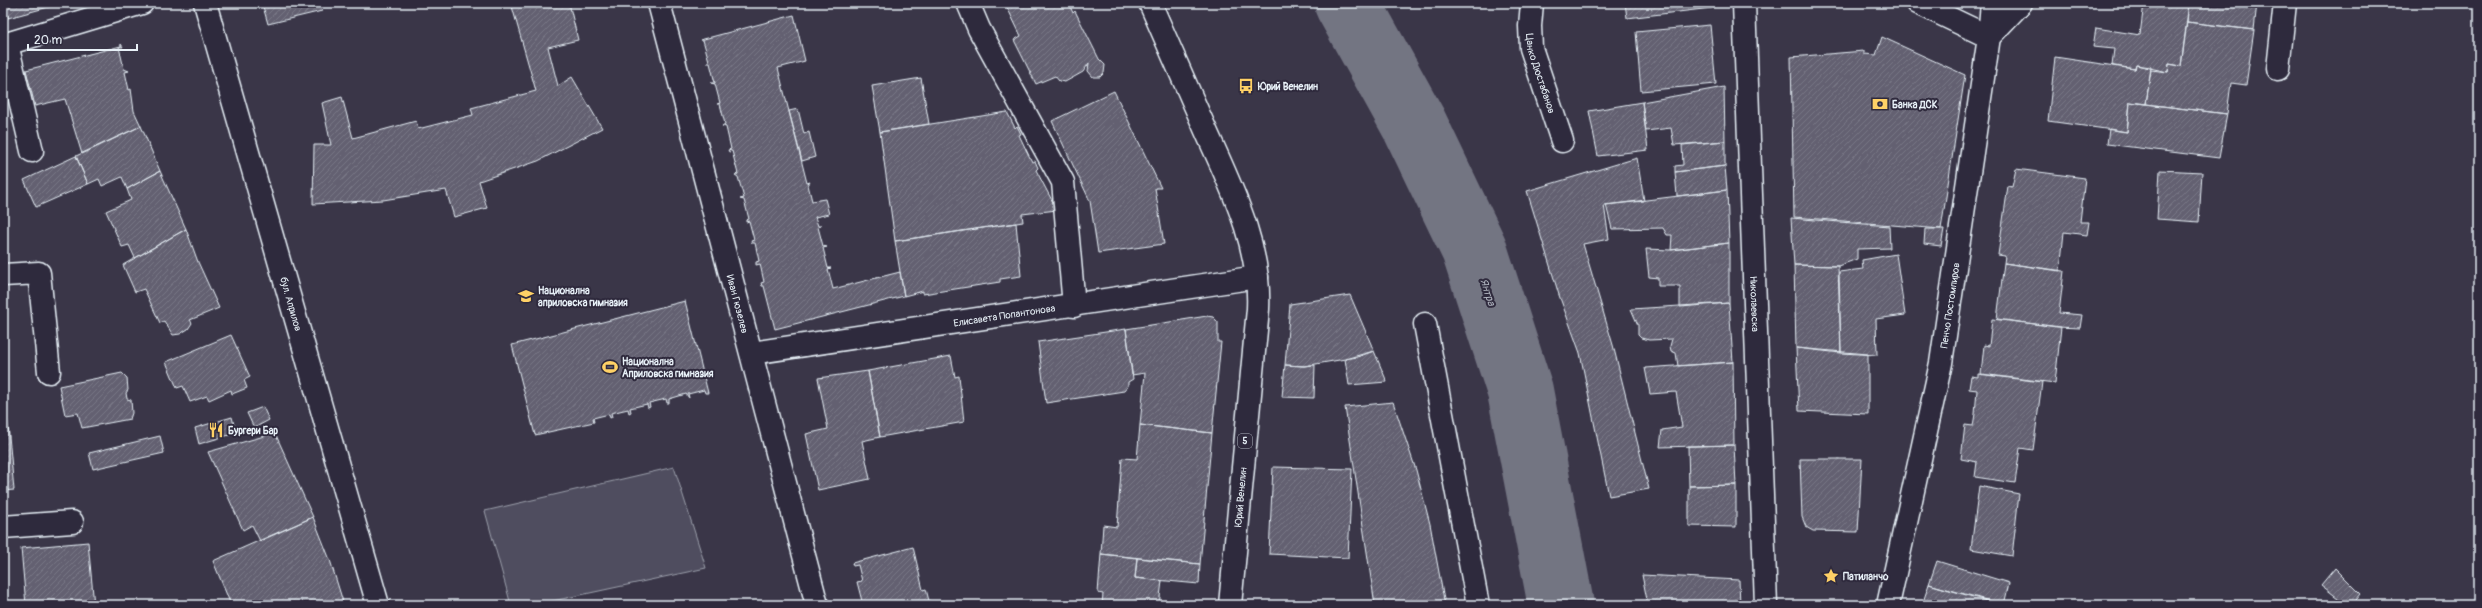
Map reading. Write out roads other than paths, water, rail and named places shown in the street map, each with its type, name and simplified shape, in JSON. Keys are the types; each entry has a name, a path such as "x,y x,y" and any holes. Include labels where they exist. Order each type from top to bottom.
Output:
{"street":[{"path":"32,151 5,44 142,3"},
{"name":"бул. Априлов","path":"205,3 378,605"},
{"name":"Иван Гюзелев","path":"659,3 817,605"},
{"path":"968,3 979,29 1063,182 1074,306"},
{"name":"Юрий Венелин","path":"1150,3 1238,204 1249,239 1257,277 1258,309 1230,605"},
{"name":"Цанко Дюстабанов","path":"1532,3 1530,26 1531,48 1562,142"},
{"name":"Николаевска","path":"1744,3 1766,605"},
{"path":"1918,3 1990,37 2021,3"},
{"name":"Пенчо Постомпиров","path":"1888,605 1941,363 1990,37 1992,3"},
{"path":"2278,69 2286,3"},
{"path":"3,275 39,273 49,372"},
{"name":"Елисавета Попантонова","path":"752,353 1074,306 1257,277"},
{"path":"1425,324 1478,605"},
{"path":"3,527 72,522"}],"waterway":[{"name":"Янтра","path":"1347,3 1414,124 1474,249 1520,391 1561,605"}],"place":[{"name":"Юрий Венелин","path":"1246,86"},
{"name":"Банка ДСК","path":"1880,104"},
{"name":"Национална априловска гимназия","path":"526,296"},
{"name":"Национална Априловска гимназия","path":"610,367"},
{"name":"Бургери Бар","path":"216,430"},
{"name":"Патиланчо","path":"1831,576"}]}
